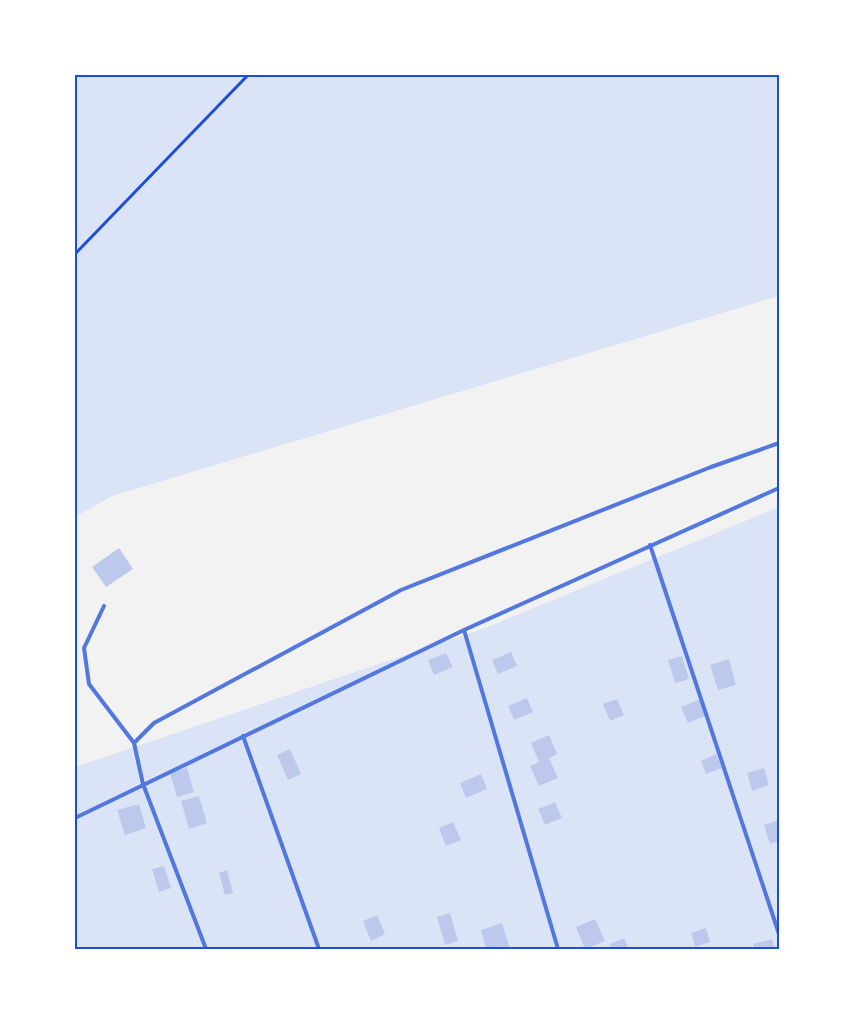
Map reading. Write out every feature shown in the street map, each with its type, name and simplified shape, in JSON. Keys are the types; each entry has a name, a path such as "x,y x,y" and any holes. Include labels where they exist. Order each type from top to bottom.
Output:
{"lane":[{"path":"134,743 154,723 401,590 711,467 779,443"},
{"path":"75,818 464,630 779,488"},
{"path":"650,545 779,934"},
{"path":"104,606 84,648 89,684 134,743 143,784 206,949"},
{"path":"464,630 558,949"},
{"path":"243,736 320,949"}],"path":[{"path":"75,254 248,75"}],"shaded area":[{"path":"75,75 779,75 779,296 112,496 75,517"},
{"path":"779,507 779,949 75,949 75,767 485,628"}],"building":[{"path":"119,548 133,569 106,587 92,567"},
{"path":"511,652 517,666 498,674 492,660"},
{"path":"446,653 453,667 434,675 428,660"},
{"path":"682,656 689,679 675,683 668,660"},
{"path":"729,659 736,685 718,690 710,665"},
{"path":"527,698 533,712 514,720 508,706"},
{"path":"617,699 624,715 610,721 603,704"},
{"path":"700,699 707,715 688,723 681,707"},
{"path":"549,735 557,754 549,758 558,778 539,786 530,766 539,762 531,743"},
{"path":"290,749 301,774 288,780 277,755"},
{"path":"716,754 722,768 706,774 701,761"},
{"path":"187,768 194,792 177,797 170,773"},
{"path":"764,768 769,785 752,791 747,773"},
{"path":"481,774 487,789 466,798 460,783"},
{"path":"199,796 207,823 189,829 181,801"},
{"path":"555,802 562,818 545,825 538,809"},
{"path":"139,804 146,828 125,835 117,810"},
{"path":"779,820 779,841 770,844 764,825"},
{"path":"453,822 461,840 446,846 439,828"},
{"path":"164,866 171,888 159,892 152,869"},
{"path":"227,870 233,893 225,895 219,873"},
{"path":"450,913 458,941 445,945 437,917"},
{"path":"377,915 385,934 371,941 363,921"},
{"path":"595,919 605,941 585,949 576,927"},
{"path":"502,923 510,949 486,949 481,930"},
{"path":"706,928 710,942 695,947 691,933"},
{"path":"624,938 629,949 612,949 610,944"},
{"path":"772,939 775,949 755,949 753,944"}]}
